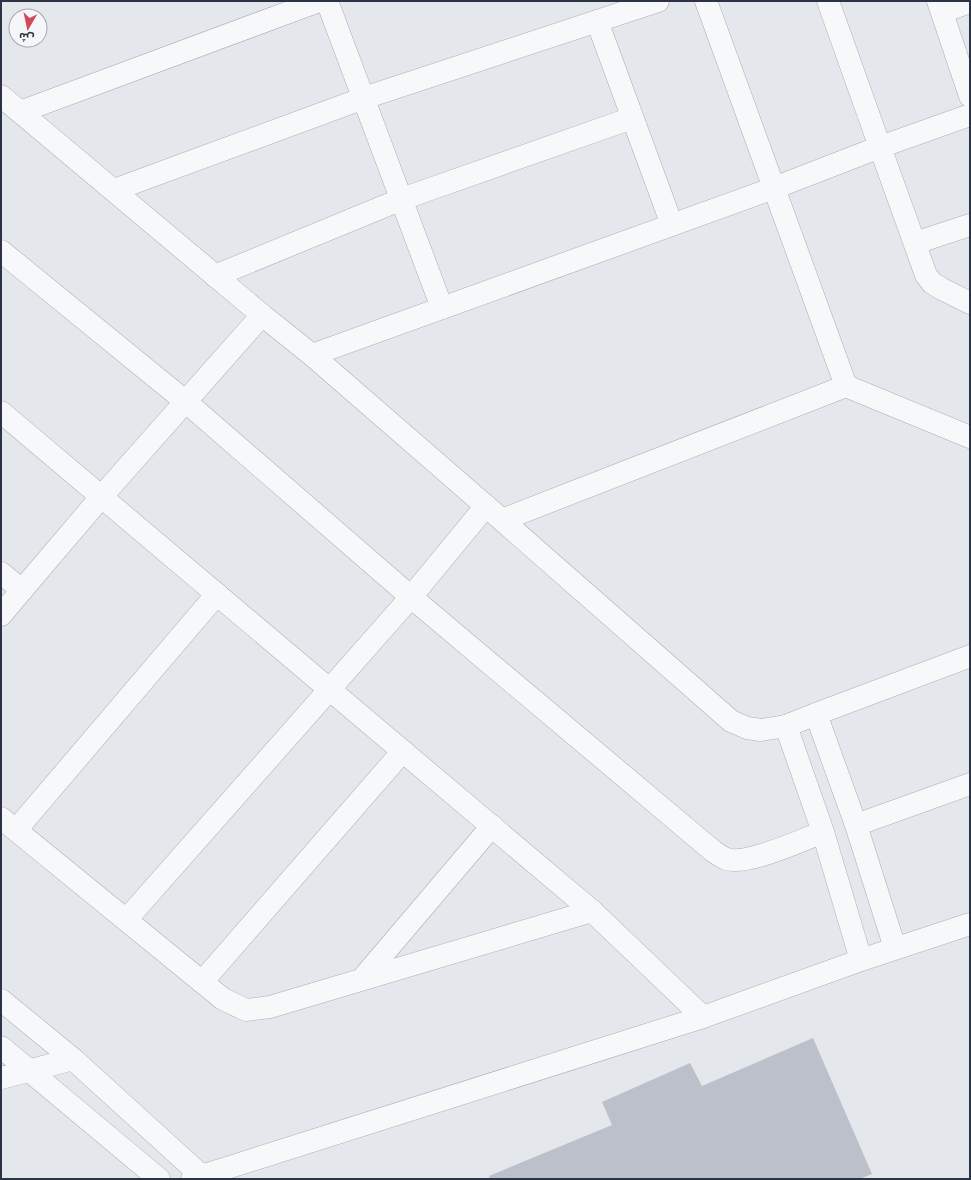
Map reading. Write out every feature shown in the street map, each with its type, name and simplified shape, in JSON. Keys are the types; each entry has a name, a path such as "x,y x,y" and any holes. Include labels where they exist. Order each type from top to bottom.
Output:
{"street":[{"path":"20,112 319,1"},
{"path":"327,1 442,308"},
{"path":"114,190 364,98 658,1"},
{"path":"706,1 846,386"},
{"path":"828,1 926,275 932,283 970,303"},
{"path":"970,2 940,6 970,96"},
{"path":"597,21 672,225"},
{"path":"1,96 312,355 731,721 747,728 761,730 786,726 970,656"},
{"path":"312,355 774,188 880,147 970,115"},
{"path":"216,276 402,199 632,118"},
{"path":"915,243 970,225"},
{"path":"1,251 185,401 411,597 713,851 727,859 741,861 755,858 823,832"},
{"path":"1,616 102,496 262,314"},
{"path":"502,520 846,386 970,437"},
{"path":"1,412 592,911 703,1017"},
{"path":"126,920 411,597 486,506"},
{"path":"1,573 22,590"},
{"path":"217,594 8,824 222,999 246,1010 270,1007 592,911"},
{"path":"816,714 856,826 895,948"},
{"path":"786,726 823,832 861,960"},
{"path":"202,982 403,751"},
{"path":"856,826 970,784"},
{"path":"362,979 492,826"},
{"path":"1,1000 73,1059 199,1178 703,1017 895,948 970,924"},
{"path":"1,1047 159,1179"},
{"path":"1,1078 73,1059"}],"building":[{"path":"813,1038 872,1174 859,1179 490,1179 489,1176 612,1125 602,1102 690,1063 702,1086"}]}
